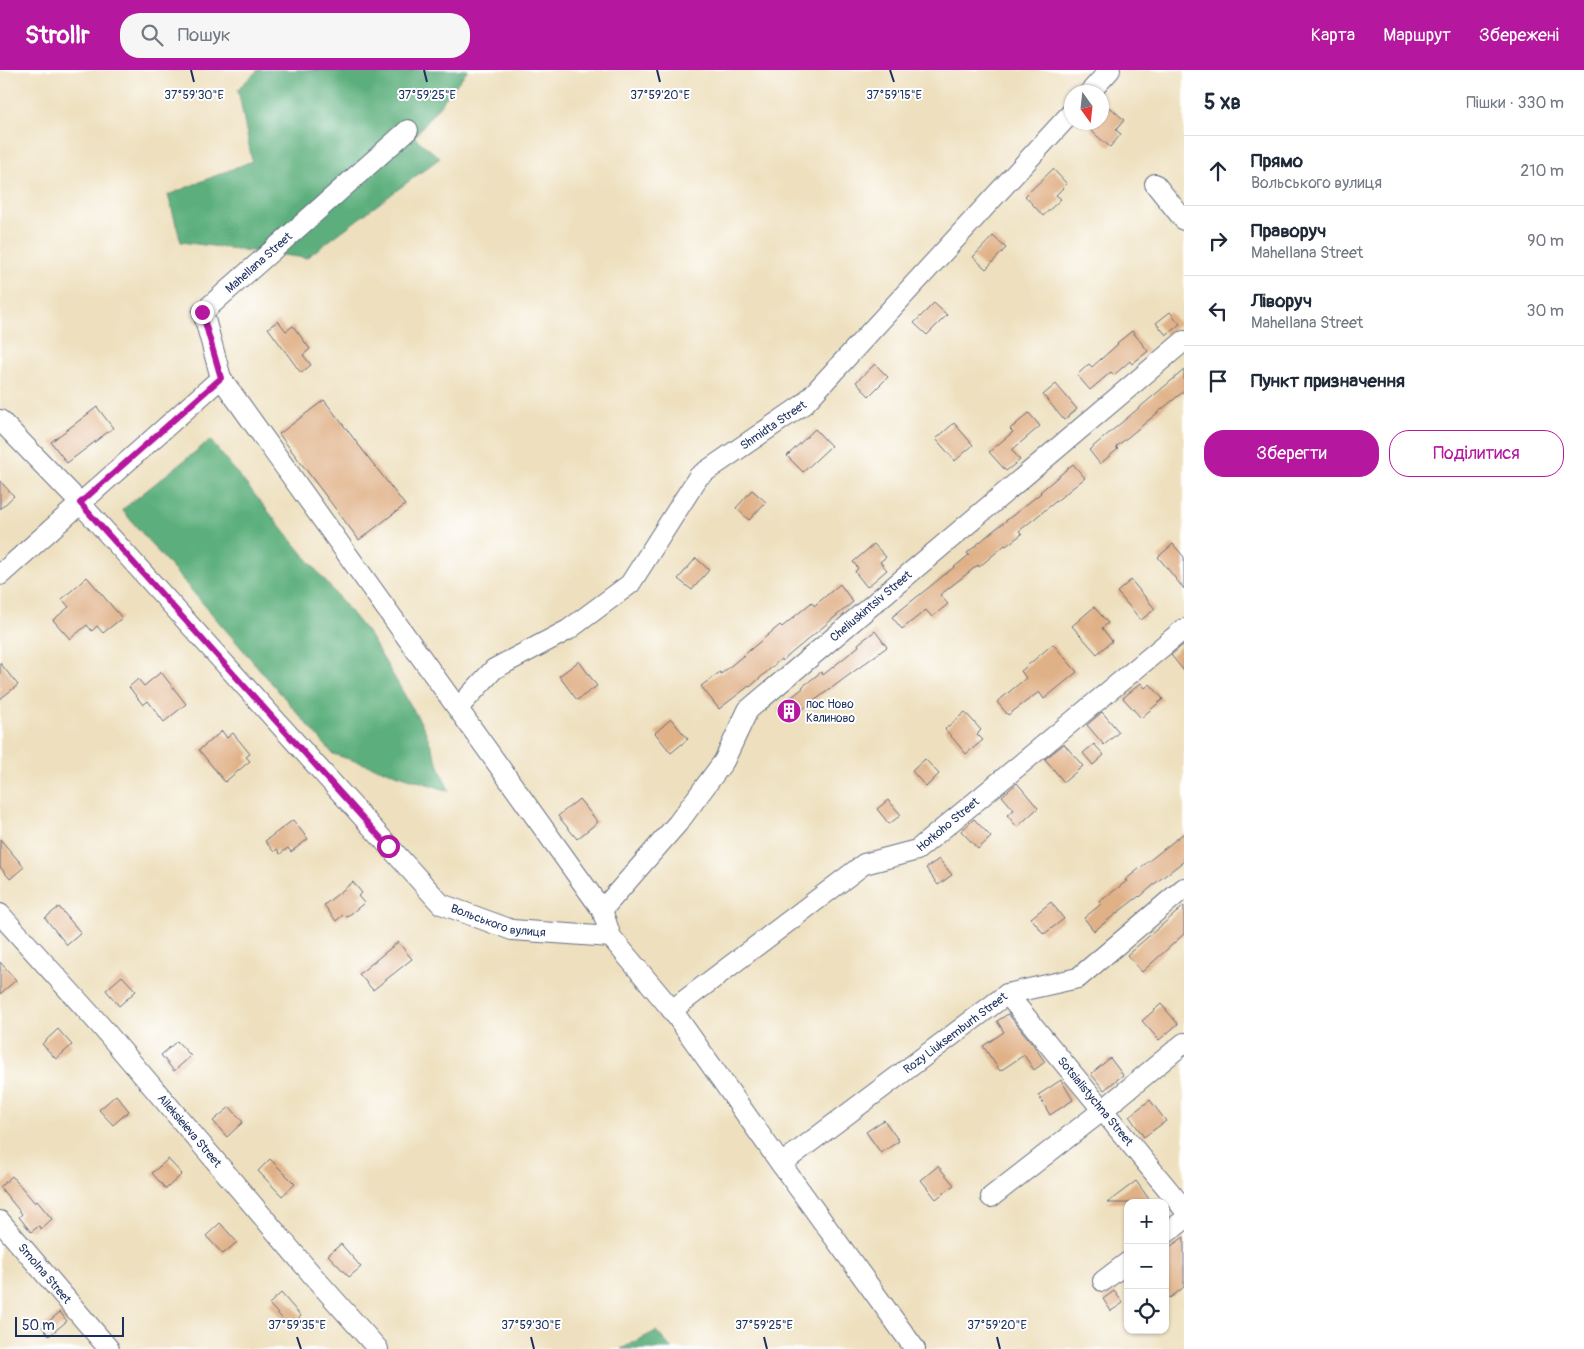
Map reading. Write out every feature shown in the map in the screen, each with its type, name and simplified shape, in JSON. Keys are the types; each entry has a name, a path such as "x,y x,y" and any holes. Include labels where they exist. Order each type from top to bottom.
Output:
{"street":[{"path":"1096,85 1110,70"},
{"name":"Shmidta Street","path":"458,708 494,669 568,630 630,584 699,476 804,404 1064,121"},
{"name":"Mahellana Street","path":"221,378 202,312 408,130"},
{"path":"1155,184 1184,220"},
{"name":"Cheliuskintsiv Street","path":"602,910 678,823 724,761 748,710 1184,341"},
{"path":"0,575 221,378 602,910 611,937 672,1010 915,1349"},
{"name":"Вольського вулиця","path":"0,420 80,503 441,904 512,930 611,937"},
{"name":"Horkoho Street","path":"672,1010 864,864 917,850 1184,629"},
{"name":"Rozy Liuksemburh Street","path":"781,1164 1007,994 1078,978 1184,888"},
{"name":"Aileksieieva Street","path":"0,914 100,1025 314,1277 378,1349"},
{"name":"Sotsialistychna Street","path":"1007,994 1184,1209"},
{"path":"991,1196 1103,1110 1184,1043"},
{"path":"1169,1231 1184,1220"},
{"name":"Smolna Street","path":"0,1221 109,1349"},
{"path":"1103,1281 1124,1265"}],"green space":[{"path":"258,70 468,70 414,137 440,158 306,258 181,242 168,195 252,161 238,89"},
{"path":"210,440 370,636 424,728 449,791 333,754 122,510"},
{"path":"656,1331 672,1349 621,1349"}],"building":[{"path":"1110,107 1124,120 1116,130 1121,134 1110,147 1090,130 1109,130"},
{"path":"1053,169 1067,184 1056,195 1061,199 1043,216 1025,196"},
{"path":"993,236 1006,248 986,269 973,257"},
{"path":"934,303 947,315 927,335 914,323"},
{"path":"1170,312 1180,324 1166,335 1156,323"},
{"path":"278,321 286,331 293,326 310,349 303,355 311,365 301,373 268,328"},
{"path":"1132,331 1148,351 1132,364 1130,361 1114,375 1111,372 1090,390 1077,375 1089,364 1092,367"},
{"path":"875,364 888,377 869,396 856,382"},
{"path":"1184,370 1184,391 1116,447 1118,449 1100,464 1089,450"},
{"path":"1056,384 1077,409 1064,420 1043,395"},
{"path":"324,400 405,505 359,540 279,434"},
{"path":"97,407 113,428 67,463 51,442"},
{"path":"1029,413 1040,426 1012,450 1020,460 1006,471 989,452 1013,432 1010,429"},
{"path":"954,423 973,445 955,461 936,439"},
{"path":"815,429 831,446 803,472 787,456"},
{"path":"1073,464 1085,478 1019,531 1022,534 940,595 948,604 932,617 926,610 902,629 892,617 969,555 967,553 1041,493"},
{"path":"0,481 14,496 0,509"},
{"path":"752,490 766,502 749,520 736,508"},
{"path":"874,544 886,557 880,562 887,570 867,587 855,572 858,568 853,562"},
{"path":"1173,544 1184,557 1184,589 1158,557"},
{"path":"696,558 709,570 692,590 678,579"},
{"path":"87,577 122,618 103,633 97,626 92,631 87,625 70,639 53,620 69,607 62,599"},
{"path":"1131,580 1155,609 1141,620 1117,592"},
{"path":"840,584 853,602 782,661 781,659 750,687 719,709 701,686 720,672 721,674 780,625 782,627 812,602 814,606"},
{"path":"1094,607 1108,623 1102,628 1112,641 1097,654 1072,626"},
{"path":"875,631 887,647 799,712 789,723 777,709 821,672 823,675"},
{"path":"1053,644 1077,672 1044,699 1039,692 1008,715 997,702 1026,678 1021,671"},
{"path":"1184,644 1184,671 1171,655"},
{"path":"579,661 597,686 577,700 559,676"},
{"path":"0,663 18,685 0,699"},
{"path":"161,672 186,704 164,722 148,701 143,705 129,687 138,679 144,686"},
{"path":"1141,683 1145,688 1150,684 1163,699 1141,718 1123,698"},
{"path":"965,712 981,730 977,734 983,740 966,754 945,729"},
{"path":"1102,712 1119,732 1104,745 1087,725"},
{"path":"671,719 688,739 671,753 655,733"},
{"path":"222,731 227,738 233,733 250,754 246,757 250,761 225,782 199,750"},
{"path":"1064,744 1083,766 1064,782 1045,759"},
{"path":"1094,744 1104,755 1093,765 1083,753"},
{"path":"925,759 939,774 926,787 912,771"},
{"path":"1017,783 1038,808 1017,827 1007,815 1014,810 1002,796"},
{"path":"579,799 598,822 577,839 558,816"},
{"path":"888,800 901,815 889,824 877,809"},
{"path":"974,819 991,837 978,849 961,831"},
{"path":"293,820 308,839 291,852 288,848 280,854 277,849 274,852 265,841"},
{"path":"1184,833 1184,861 1094,931 1084,918 1101,904 1099,902"},
{"path":"0,839 24,867 10,879 0,867"},
{"path":"939,859 952,875 938,885 926,868"},
{"path":"353,882 362,893 358,896 364,903 347,917 344,914 336,921 324,905"},
{"path":"1051,902 1064,919 1044,934 1031,918"},
{"path":"1184,906 1184,934 1142,972 1127,955"},
{"path":"59,907 81,933 67,945 45,918"},
{"path":"398,942 412,959 373,990 359,974"},
{"path":"0,962 16,980 0,994"},
{"path":"122,976 136,991 119,1006 106,990"},
{"path":"1161,1004 1178,1024 1159,1040 1142,1021"},
{"path":"1008,1014 1045,1062 1034,1070 1024,1055 1000,1071 983,1046 1004,1032 997,1021"},
{"path":"58,1029 72,1045 56,1059 42,1044"},
{"path":"177,1041 191,1056 174,1071 161,1055"},
{"path":"1110,1058 1123,1075 1104,1090 1091,1074"},
{"path":"1061,1080 1073,1100 1050,1115 1038,1095"},
{"path":"116,1095 129,1111 113,1125 99,1110"},
{"path":"1150,1100 1166,1121 1144,1137 1129,1116"},
{"path":"230,1107 243,1122 227,1137 213,1121"},
{"path":"884,1120 899,1141 881,1153 866,1132"},
{"path":"168,1159 182,1174 166,1189 152,1173"},
{"path":"270,1159 295,1184 282,1196 258,1171"},
{"path":"938,1166 954,1185 936,1199 921,1180"},
{"path":"12,1176 35,1203 37,1201 52,1219 41,1229 39,1226 31,1232 19,1217 22,1214 0,1187"},
{"path":"1136,1181 1149,1199 1124,1199 1124,1203 1107,1203"},
{"path":"220,1223 237,1242 223,1254 206,1236"},
{"path":"1184,1237 1184,1287 1170,1298 1169,1297 1169,1247"},
{"path":"341,1244 361,1267 349,1277 328,1255"},
{"path":"1114,1291 1123,1303 1111,1311 1103,1299"},
{"path":"281,1293 301,1316 289,1326 269,1304"},
{"path":"60,1312 67,1321 49,1336 42,1327"}],"place":[{"name":"пос Ново Калиново","path":"789,711"}],"route":[{"path":"202,312 221,378 80,503 388,846"}]}
